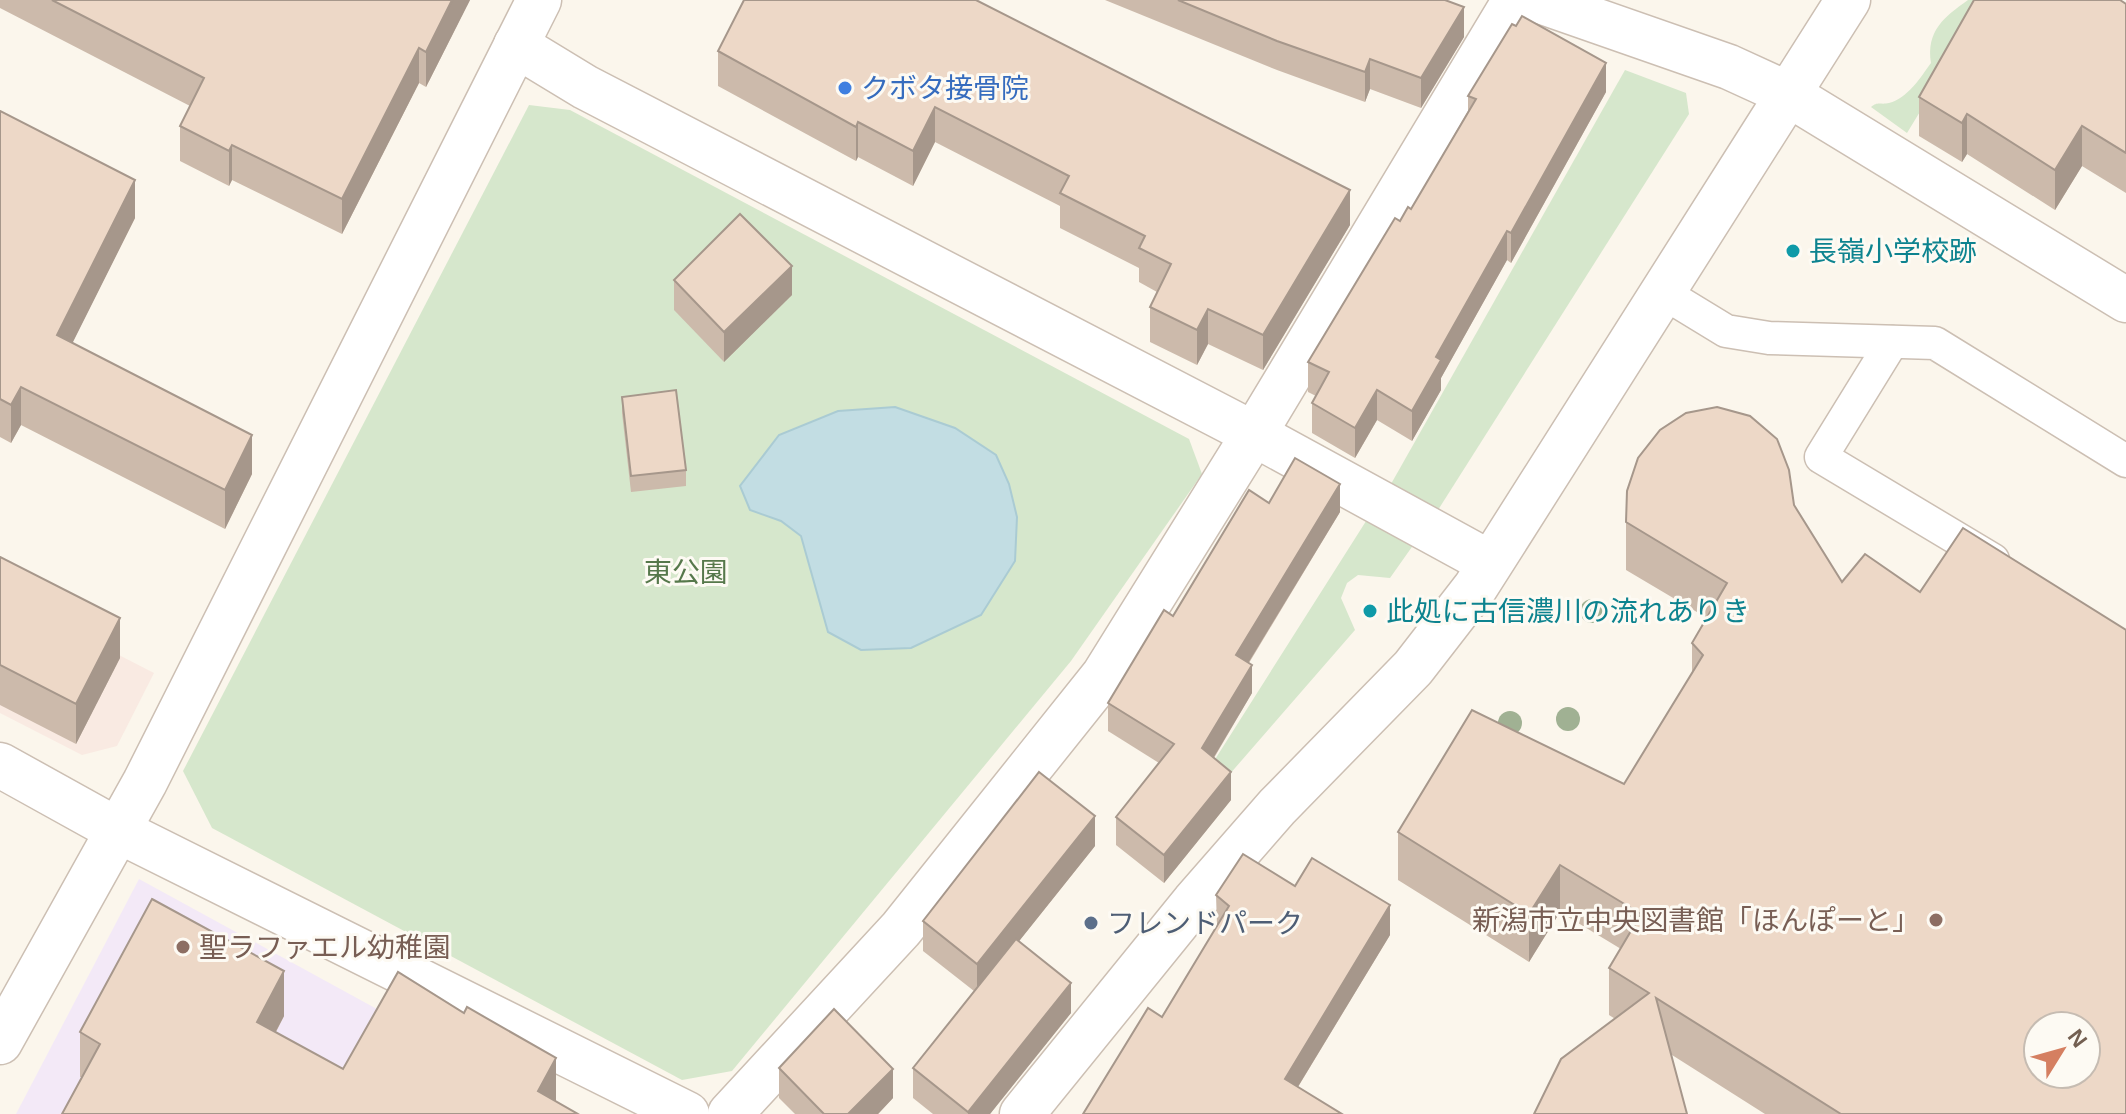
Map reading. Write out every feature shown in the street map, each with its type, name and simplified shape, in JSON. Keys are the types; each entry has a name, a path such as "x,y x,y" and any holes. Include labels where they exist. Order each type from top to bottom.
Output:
{"street":[{"path":"0,1042 119,831 539,0"},
{"path":"730,1114 901,929 1104,675 1254,434 1515,0"},
{"path":"1537,0 1729,67 1788,94 2126,300"},
{"path":"1022,1114 1256,831 1413,668 1490,563 1848,0"},
{"path":"516,45 585,87 1254,434 1490,563"},
{"path":"0,765 119,831 687,1114"}],"lane":[{"path":"1662,292 1726,331 1769,338 1935,343 2126,461"},
{"path":"1892,342 1821,457 2020,576"}],"shaded area":[{"path":"0,594 154,673 117,746 82,755 0,713"},
{"name":"聖ラファエル幼稚園","path":"139,879 386,1014 334,1114 16,1114"}],"green space":[{"path":"1968,0 1988,0 1907,133 1871,107 1896,100 1913,87 1931,63 1934,33 1951,13"},
{"path":"1625,70 1686,93 1689,114 1438,510 1391,484"},
{"name":"東公園","path":"529,105 570,110 1189,439 1202,474 1071,661 732,1071 682,1080 212,828 183,771"},
{"path":"1368,518 1414,544 1390,578 1358,575 1347,583 1341,598 1355,630 1222,783 1207,772"}],"water":[{"path":"895,407 955,428 996,455 1009,484 1017,517 1015,561 981,615 911,648 861,650 828,632 801,536 781,521 750,510 740,486 779,435 838,411"}],"building":[{"path":"52,0 452,0 426,52 419,48 342,199 232,145 229,151 180,126 204,78"},
{"path":"744,0 976,0 1350,190 1263,335 1208,309 1197,330 1150,307 1171,264 1139,248 1145,236 1060,193 1069,176 935,107 913,151 858,122 856,127 718,51"},
{"path":"1178,0 1445,0 1464,7 1421,78 1370,59 1365,72 1277,41"},
{"path":"1974,0 2120,0 2126,4 2126,153 2082,126 2055,170 1967,114 1962,123 1919,97"},
{"path":"1522,16 1606,63 1511,233 1507,231 1436,357 1441,360 1412,411 1377,390 1355,428 1312,403 1329,372 1308,362 1395,218 1400,221 1408,207 1411,209 1476,99 1468,96 1512,24 1516,26"},
{"path":"0,111 135,180 57,335 252,435 225,490 21,387 11,405 0,399"},
{"path":"740,214 792,266 724,332 674,280"},
{"path":"676,390 686,470 631,476 622,397"},
{"path":"1717,407 1750,416 1777,439 1789,470 1794,505 1842,582 1865,554 1920,592 1963,528 2126,630 2126,1114 1841,1114 1656,998 1687,1114 1534,1114 1561,1059 1649,993 1609,968 1641,914 1560,865 1529,914 1398,832 1472,710 1624,784 1703,655 1692,643 1727,583 1626,522 1627,491 1638,458 1660,430 1686,413"},
{"path":"1295,458 1340,484 1236,655 1252,665 1202,748 1231,772 1164,855 1116,817 1174,744 1108,703 1164,610 1173,616 1249,490 1269,503"},
{"path":"0,557 120,618 76,704 0,665"},
{"path":"1039,772 1095,816 977,964 923,921"},
{"path":"1243,854 1295,886 1312,858 1390,905 1285,1079 1342,1114 1083,1114 1148,1008 1162,1017 1229,906 1216,895"},
{"name":"聖ラファエル幼稚園","path":"152,899 284,971 257,1022 343,1069 398,972 464,1013 467,1007 556,1058 538,1091 578,1114 62,1114 100,1044 80,1032"},
{"path":"1016,939 1071,983 968,1112 913,1068"},
{"path":"834,1009 893,1069 848,1114 824,1114 779,1068"}],"place":[{"name":"クボタ接骨院","path":"845,88"},
{"name":"長嶺小学校跡","path":"1793,251"},
{"name":"此処に古信濃川の流れありき","path":"1370,611"},
{"name":"新潟市立中央図書館「ほんぽーと」","path":"1936,920"},
{"name":"フレンドパーク","path":"1091,923"},
{"name":"聖ラファエル幼稚園","path":"183,947"}]}
